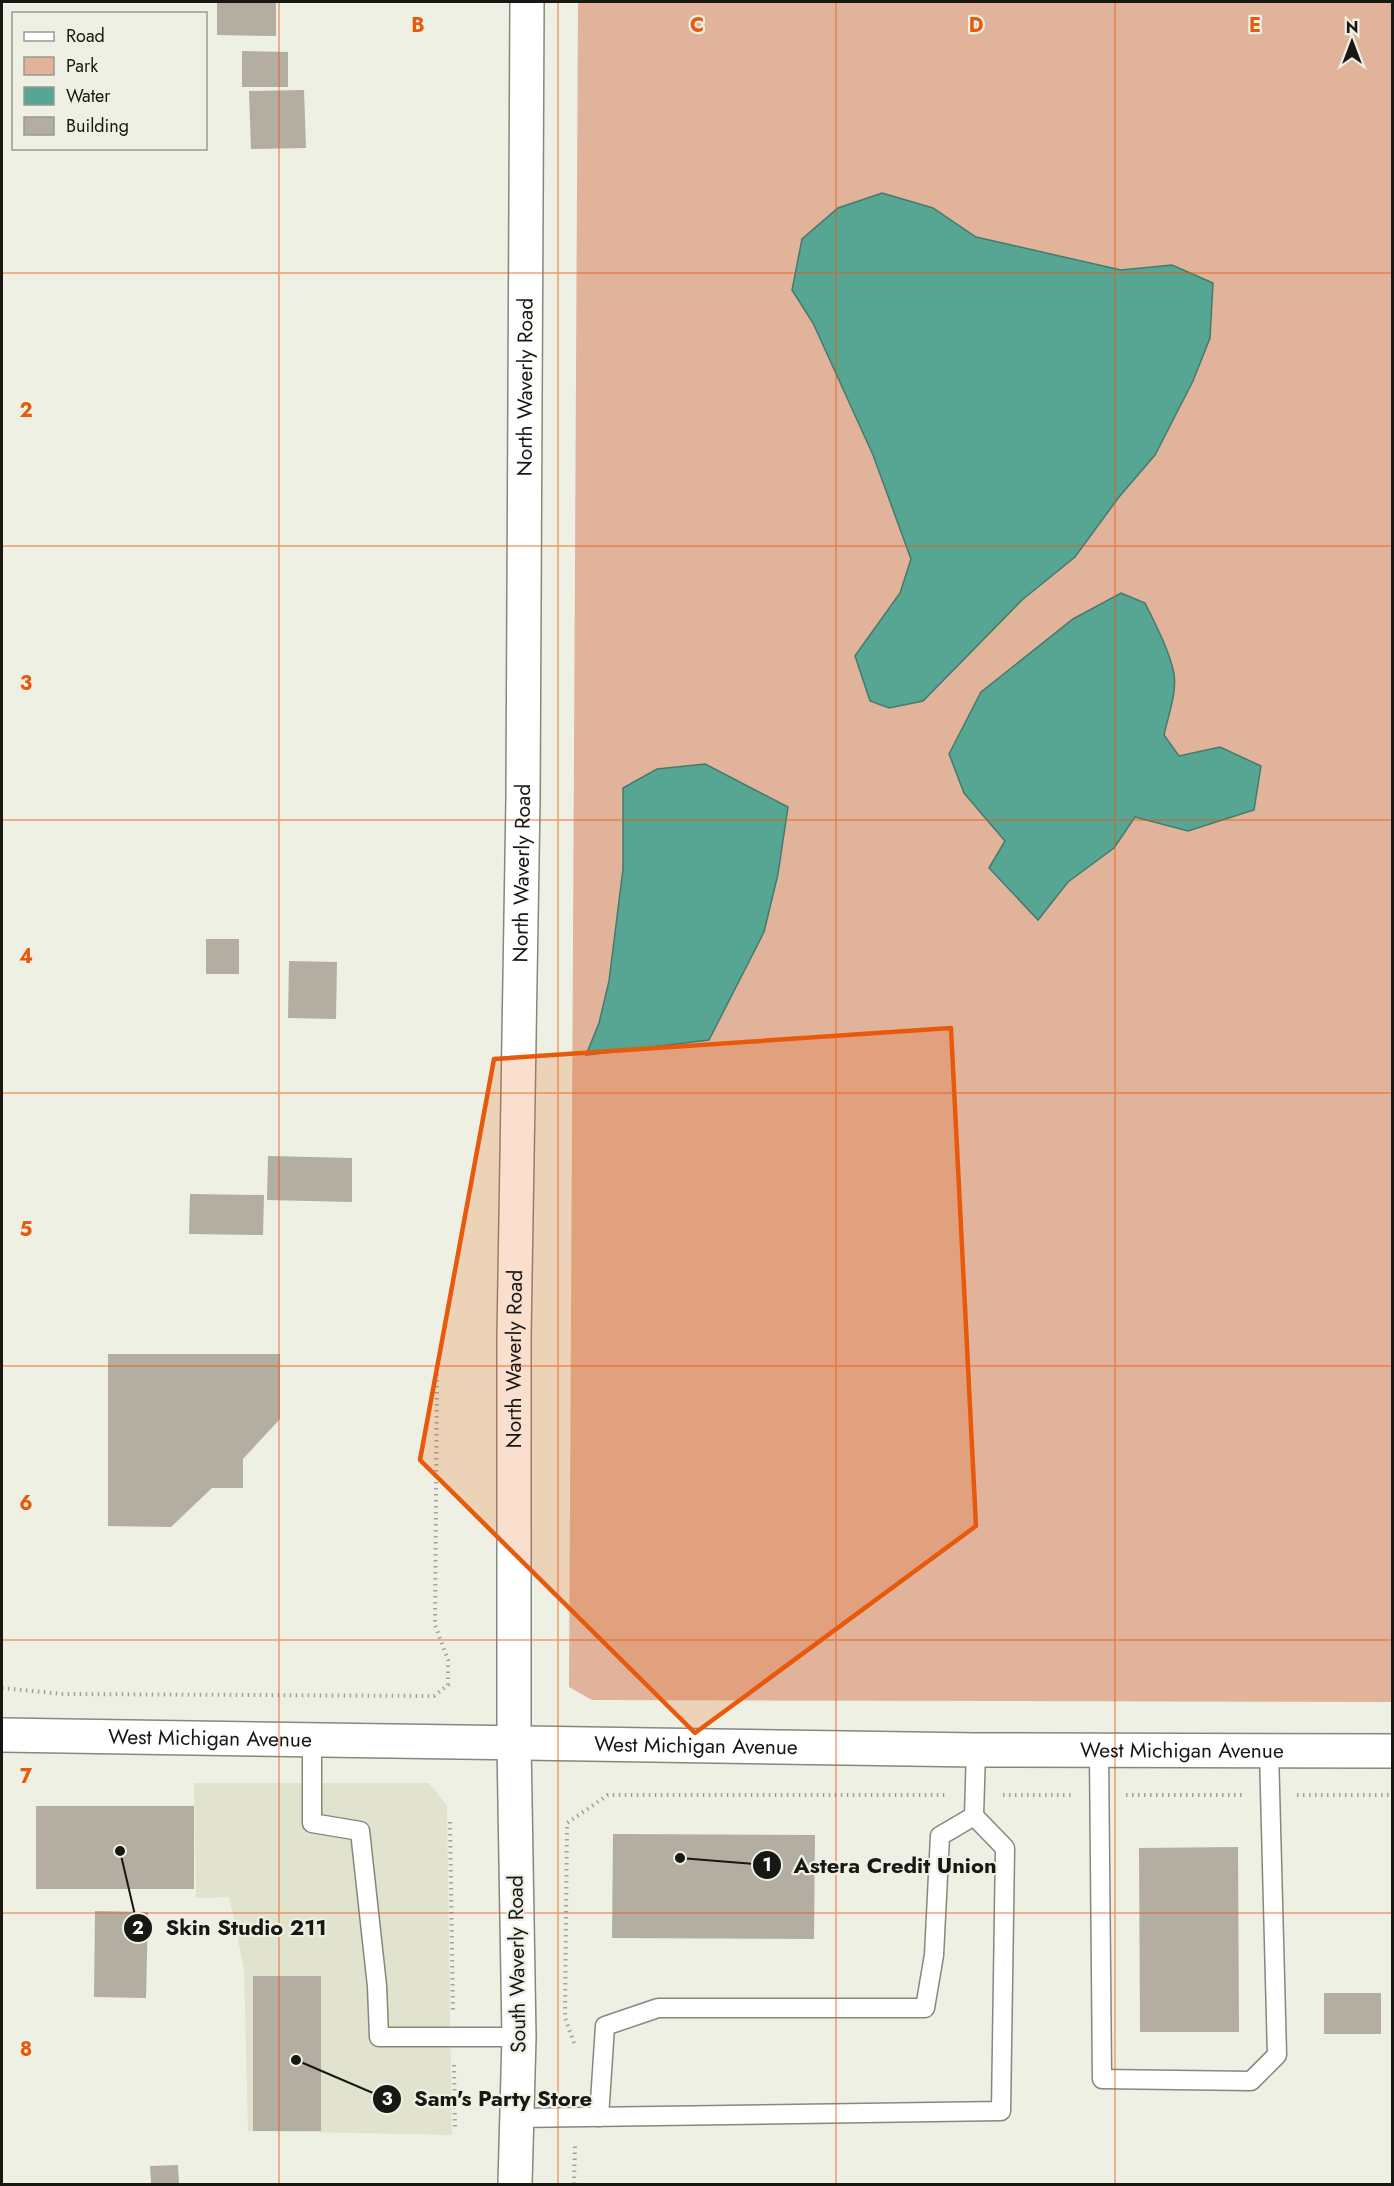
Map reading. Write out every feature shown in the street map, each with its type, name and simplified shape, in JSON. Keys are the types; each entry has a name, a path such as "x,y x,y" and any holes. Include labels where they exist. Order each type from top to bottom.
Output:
{"main road":[{"name":"North Waverly Road","path":"514,1743 514,1337 523,787 527,2"},
{"name":"West Michigan Avenue","path":"2,1735 976,1750 1392,1751"},
{"name":"South Waverly Road","path":"514,1743 519,2037 515,2184"}],"lane":[{"path":"312,1741 312,1823 360,1831 377,1986 379,2037 519,2037"},
{"path":"515,2118 1001,2111 1005,1848 974,1816 976,1750"},
{"path":"1099,1751 1102,2079 1251,2081 1277,2055 1269,1751"},
{"path":"599,2116 605,2026 658,2008 925,2008 934,1955 940,1836 974,1816"}],"path":[{"path":"2,1688 63,1694 434,1696 448,1685 448,1660 435,1625 437,1372"},
{"path":"575,2045 564,2018 567,1823 608,1795 1392,1795"},
{"path":"450,1822 455,2129"},
{"path":"574,2184 575,2116"}],"highlighted area":[{"path":"951,1028 976,1526 695,1733 420,1460 494,1059"}],"shaded area":[{"path":"194,1783 429,1783 447,1805 452,2135 248,2131 244,1969 229,1897 196,1898"}],"green space":[{"path":"578,2 1392,2 1392,1702 592,1700 569,1687"}],"water":[{"path":"882,193 933,208 976,237 1121,270 1172,265 1213,283 1210,338 1193,381 1155,455 1119,497 1075,557 1022,600 923,701 889,708 870,701 855,656 900,593 911,559 873,455 813,323 792,290 802,239 838,208"},
{"path":"1121,593 1145,603 1172,665 1175,681 1164,735 1179,756 1220,747 1261,766 1254,810 1188,831 1135,817 1114,848 1068,882 1038,920 989,868 1005,841 964,793 949,754 981,692 1073,619"},
{"path":"705,764 788,807 778,874 764,932 709,1040 586,1055 599,1023 609,981 623,869 623,788 657,769"}],"building":[{"path":"217,2 276,2 276,36 217,35"},
{"path":"242,51 288,52 288,87 242,87"},
{"path":"304,90 306,148 251,149 249,91"},
{"path":"206,939 239,939 239,974 206,974"},
{"path":"289,961 337,962 336,1019 288,1018"},
{"path":"268,1156 352,1158 352,1202 267,1200"},
{"path":"190,1194 264,1195 263,1235 189,1234"},
{"path":"108,1354 280,1354 280,1419 243,1459 243,1488 212,1488 171,1527 108,1526"},
{"path":"36,1806 194,1806 194,1889 36,1889"},
{"path":"613,1834 815,1835 814,1939 612,1938"},
{"path":"1238,1847 1239,2032 1140,2032 1139,1848"},
{"path":"95,1911 148,1912 146,1998 94,1997"},
{"path":"253,1976 321,1976 321,2131 253,2131"},
{"path":"1324,1993 1381,1993 1381,2034 1324,2034"},
{"path":"178,2165 179,2184 151,2184 150,2166"}],"place":[{"name":"Skin Studio 211","path":"120,1851"},
{"name":"Astera Credit Union","path":"680,1858"},
{"name":"Sam's Party Store","path":"296,2060"}]}
